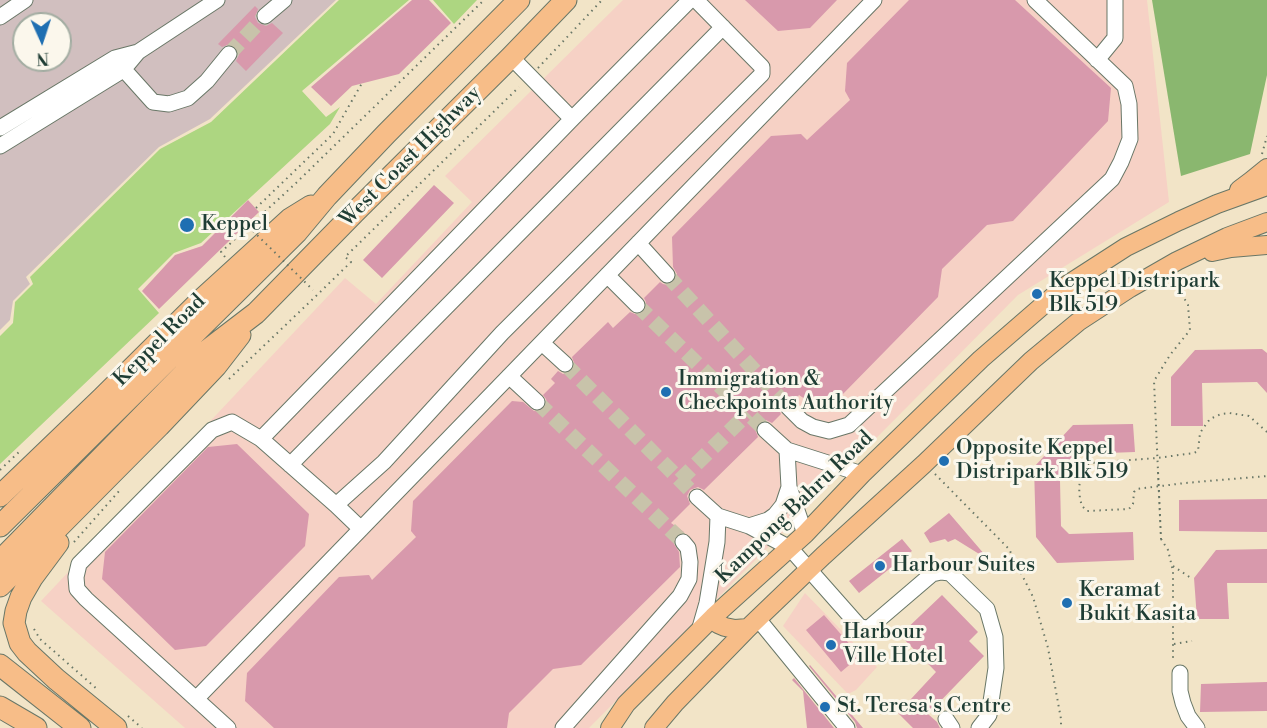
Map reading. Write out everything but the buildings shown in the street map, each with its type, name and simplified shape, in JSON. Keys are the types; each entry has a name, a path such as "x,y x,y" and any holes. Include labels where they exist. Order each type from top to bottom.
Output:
{"highway":[{"name":"West Coast Highway","path":"327,196 519,0"},
{"name":"West Coast Highway","path":"256,313 566,0"},
{"path":"511,57 578,0"},
{"path":"0,526 297,232 327,196"},
{"name":"Keppel Road","path":"0,495 207,293 290,219 327,196"},
{"path":"0,586 216,366 256,313"},
{"path":"0,561 205,352 256,313"},
{"path":"103,482 32,578 21,597 14,623 20,643 27,652 44,669 116,728"},
{"path":"0,665 80,728"},
{"path":"0,707 36,728"}],"main road":[{"path":"1217,204 1251,181 1264,161"},
{"name":"Kampong Bahru Road","path":"610,728 626,704 713,617 805,534 862,474 981,359 1064,287 1126,247 1179,220 1267,186"},
{"path":"654,728 675,703 809,569 1031,362 1078,322 1177,261 1227,237 1267,222"},
{"path":"1177,261 1231,248 1267,245"},
{"path":"713,617 718,624 735,629 753,623"}],"street":[{"path":"0,17 25,0"},
{"path":"0,147 119,64 217,0"},
{"path":"265,16 284,0"},
{"path":"261,439 690,0"},
{"path":"336,505 384,462 502,333 762,74 762,67 696,0"},
{"path":"196,699 874,0"},
{"path":"788,407 802,421 813,427 829,431 849,425 1112,179 1130,139 1129,104 1125,86 1035,0"},
{"path":"1097,60 1115,38 1115,0"},
{"path":"290,465 723,27"},
{"path":"119,64 153,102 168,104 188,98 207,81 229,54"},
{"path":"511,57 573,118"},
{"path":"0,128 119,64"},
{"path":"0,116 18,117"},
{"path":"638,243 667,274"},
{"path":"607,275 637,305"},
{"path":"542,343 565,364"},
{"path":"509,376 537,402"},
{"path":"228,728 86,599 77,589 76,577 80,564 212,430 232,422 261,439 361,529"},
{"path":"765,430 787,450 862,474"},
{"path":"787,450 789,487 805,534"},
{"path":"749,526 768,520 775,515 783,505 789,487"},
{"path":"697,497 718,516 749,526 790,548 859,626 865,628 870,627 932,574 950,573 987,609 995,637 996,668 989,715 980,728"},
{"path":"699,632 709,596 717,542 718,516"},
{"path":"563,728 680,596 689,579 690,562 688,548 683,542"},
{"path":"753,623 847,728"},
{"path":"1176,669 1183,703 1188,716 1197,728"}],"path":[{"path":"225,257 221,252 295,184 484,0"},
{"path":"345,257 530,76 602,0"},
{"path":"256,208 333,134 362,83"},
{"path":"1264,161 1267,136"},
{"path":"253,231 313,290"},
{"path":"1161,538 1154,381 1170,355 1190,330 1188,305 1175,282"},
{"path":"1267,432 1249,416 1221,414 1210,418 1200,433 1198,451 1194,453 1089,463 1081,471 1080,499 1087,511 1129,509 1133,504 1134,492 1137,489 1267,476"},
{"path":"924,464 1009,549 1033,597 1048,648 1061,728"},
{"path":"1158,472 1161,538 1168,550 1172,566 1176,669"},
{"path":"1172,566 1191,578"},
{"path":"1174,644 1192,641"}],"shaded area":[{"path":"0,0 336,0 210,119 159,147 26,277 30,284 13,301 10,320 0,330"},
{"path":"623,0 1147,0 1169,202 1018,295 589,728 185,728 41,601 345,278 376,304 472,202 445,176"},
{"path":"805,593 877,667 856,690 848,694 783,626"}],"green space":[{"path":"339,0 409,0 302,91 326,117 340,107 330,124 201,243 174,253 138,289 159,313 0,464 0,336 13,323 15,302 33,284 30,277 160,149 211,122"},
{"path":"433,0 477,0 454,24"},
{"path":"1152,0 1267,0 1267,75 1250,154 1181,176"}],"tunnel":[{"path":"229,54 265,16"},
{"path":"667,275 788,407"},
{"path":"637,305 765,430"},
{"path":"565,364 697,497"},
{"path":"537,402 683,542"},
{"path":"680,480 748,413"}],"place":[{"name":"Keppel","path":"187,225"},
{"name":"Keppel Distripark Blk 519","path":"1037,294"},
{"name":"Immigration & Checkpoints Authority","path":"666,392"},
{"name":"Opposite Keppel Distripark Blk 519","path":"944,461"},
{"name":"Harbour Suites","path":"880,566"},
{"name":"Keramat Bukit Kasita","path":"1067,603"},
{"name":"Harbour Ville Hotel","path":"831,645"},
{"name":"St. Teresa's Centre","path":"825,707"}]}
